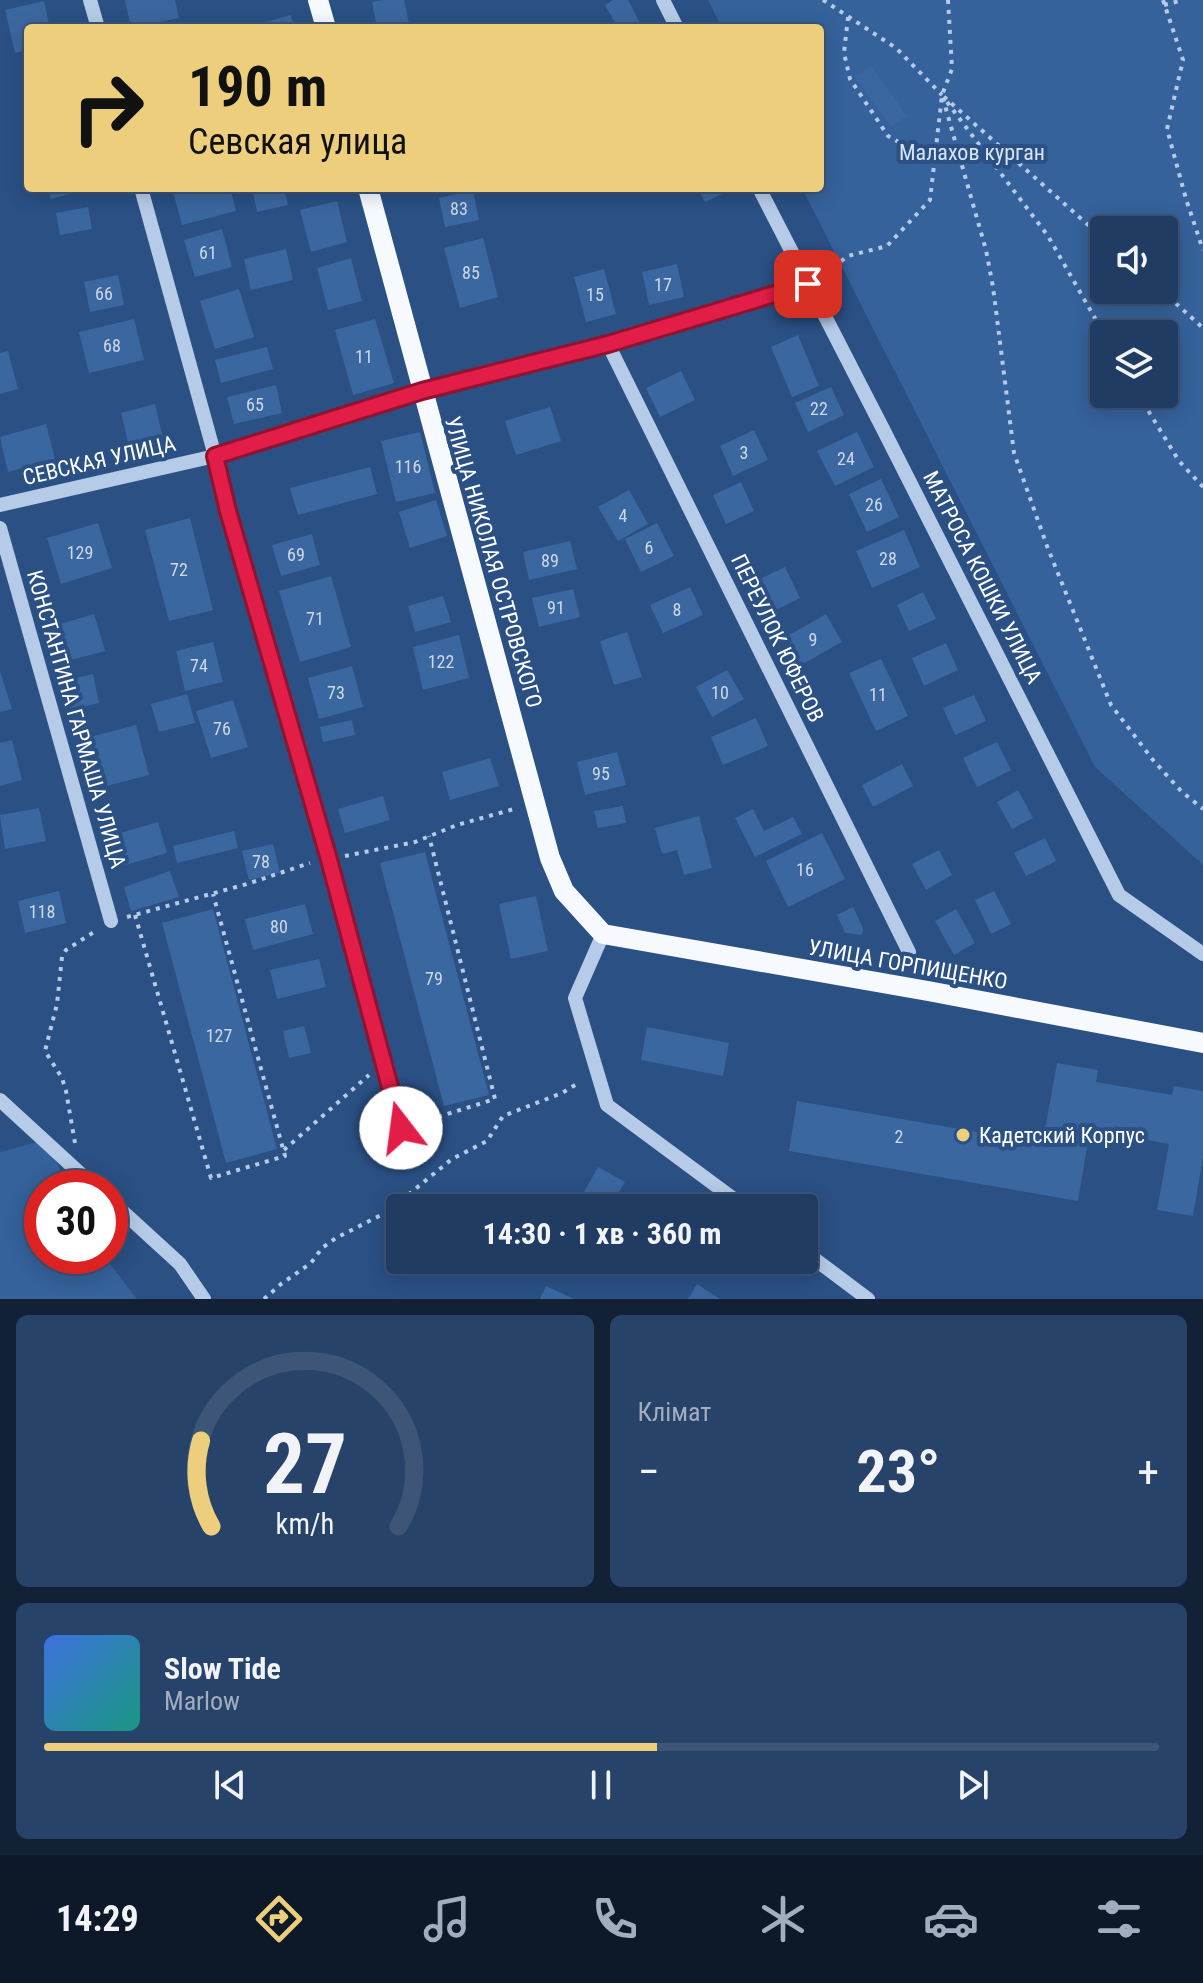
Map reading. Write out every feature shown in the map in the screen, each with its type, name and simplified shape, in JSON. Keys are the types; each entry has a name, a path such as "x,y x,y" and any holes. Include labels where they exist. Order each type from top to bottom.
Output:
{"main road":[{"path":"318,0 325,24"},
{"name":"УЛИЦА НИКОЛАЯ ОСТРОВСКОГО","path":"369,192 550,858 564,891 603,934"},
{"name":"УЛИЦА ГОРПИЩЕНКО","path":"603,934 1203,1043"}],"street":[{"path":"90,0 97,24"},
{"path":"663,0 675,24"},
{"path":"142,192 401,1128"},
{"name":"МАТРОСА КОШКИ УЛИЦА","path":"761,192 1119,895 1203,954"},
{"name":"СЕВСКАЯ УЛИЦА","path":"0,505 215,456 422,391 608,344 808,284"},
{"name":"ПЕРЕУЛОК ЮФЕРОВ","path":"608,344 909,952"},
{"name":"КОНСТАНТИНА ГАРМАША УЛИЦА","path":"0,528 111,921"},
{"path":"603,934 575,998 607,1105 727,1194"},
{"path":"0,1100 77,1170"},
{"path":"128,1216 180,1264 204,1299"},
{"path":"818,1262 868,1299"}],"path":[{"path":"823,0 896,48 942,95 1090,227"},
{"path":"808,284 848,256 887,246 930,200 942,95 952,69 948,0"},
{"path":"1183,0 1163,2 1183,60 1167,129 1203,250"},
{"path":"848,17 844,53 850,79 888,136 934,162"},
{"path":"942,95 1048,236 1096,320"},
{"path":"942,95 986,250 1014,453 1047,546 1111,705 1153,760 1181,791 1203,809"},
{"path":"1176,304 1203,328"},
{"path":"1147,408 1179,461 1203,487"},
{"path":"86,1170 73,1137 62,1078 45,1051 57,1004 62,957 66,950 111,921 213,894 328,856 353,855 415,842 457,825 509,810"},
{"path":"401,1128 495,1099 429,836"},
{"path":"135,915 211,1178 285,1156 213,894"},
{"path":"284,1150 383,1062"},
{"path":"264,1299 311,1263 322,1248 336,1238 387,1212 452,1159 487,1141 503,1116 562,1093 597,1071"}],"green space":[{"name":"Малахов курган","path":"708,0 1203,0 1203,865 1095,767 804,192 824,192 824,24 720,24"},
{"path":"45,1140 61,1170 24,1170 24,1274 118,1274 137,1299 0,1299 0,1152"}],"building":[{"path":"125,0 175,0 179,18 150,24 130,24"},
{"path":"404,0 409,24 376,24 372,2"},
{"path":"613,0 628,0 640,24 616,24 605,5"},
{"path":"44,1 49,24 24,24 24,51 15,53 5,10"},
{"path":"291,15 293,24 258,24"},
{"path":"871,66 907,116 891,127 855,77"},
{"path":"49,192 78,192 51,199"},
{"path":"173,192 231,192 236,211 182,225"},
{"path":"253,192 285,192 288,205 257,212"},
{"path":"473,192 479,220 445,227 439,198"},
{"path":"700,192 726,192 705,202"},
{"path":"337,201 347,242 311,252 300,210"},
{"path":"88,207 92,229 60,235 56,213"},
{"path":"222,229 232,267 195,277 184,240"},
{"path":"483,238 498,297 460,308 444,248"},
{"path":"286,249 293,280 251,290 244,259"},
{"path":"351,258 362,301 328,310 317,268"},
{"path":"677,264 684,297 649,305 642,272"},
{"path":"604,269 616,314 586,322 574,277"},
{"path":"118,275 124,305 90,312 84,282"},
{"path":"239,289 254,337 215,349 200,301"},
{"path":"134,319 144,360 89,373 79,332"},
{"path":"375,319 394,383 353,395 335,330"},
{"path":"798,335 819,386 792,397 771,347"},
{"path":"267,347 273,369 221,383 215,360"},
{"path":"8,351 18,389 0,394 0,353"},
{"path":"681,371 695,400 660,417 646,388"},
{"path":"276,385 282,413 234,424 227,397"},
{"path":"831,387 844,415 808,432 795,403"},
{"path":"155,404 164,443 130,451 121,413"},
{"path":"550,407 561,441 516,455 505,421"},
{"path":"46,424 55,459 8,472 0,437"},
{"path":"754,430 768,460 733,476 720,446"},
{"path":"420,432 435,493 396,502 381,441"},
{"path":"857,432 874,467 835,486 817,451"},
{"path":"370,467 377,494 298,515 290,488"},
{"path":"881,479 899,517 867,532 849,494"},
{"path":"741,482 754,511 726,524 713,495"},
{"path":"629,490 648,524 618,541 598,507"},
{"path":"436,500 447,536 410,548 399,512"},
{"path":"190,518 213,610 169,621 145,530"},
{"path":"98,523 112,568 61,584 47,538"},
{"path":"657,523 674,556 641,572 625,539"},
{"path":"904,530 920,567 872,588 856,551"},
{"path":"312,534 320,565 281,576 272,545"},
{"path":"570,541 577,569 529,580 523,552"},
{"path":"785,567 800,598 772,612 756,581"},
{"path":"331,576 351,647 300,662 279,591"},
{"path":"690,587 703,615 663,633 650,605"},
{"path":"573,589 580,617 539,627 532,598"},
{"path":"923,592 936,619 909,631 897,605"},
{"path":"443,596 451,622 415,632 408,606"},
{"path":"94,614 105,651 71,660 61,624"},
{"path":"826,614 842,642 799,666 784,638"},
{"path":"627,632 642,677 614,685 600,641"},
{"path":"459,635 469,678 423,690 413,647"},
{"path":"213,642 223,682 185,691 176,651"},
{"path":"946,643 958,670 924,686 912,658"},
{"path":"881,659 908,716 876,731 849,673"},
{"path":"352,666 363,707 319,719 308,678"},
{"path":"727,670 744,699 712,717 696,687"},
{"path":"0,671 12,709 0,712"},
{"path":"93,674 99,703 70,710 64,681"},
{"path":"187,694 195,723 159,732 151,704"},
{"path":"974,695 986,721 955,735 943,708"},
{"path":"233,700 248,747 211,758 196,711"},
{"path":"756,718 768,746 723,765 711,737"},
{"path":"352,720 355,735 323,742 320,727"},
{"path":"136,725 149,775 91,790 78,740"},
{"path":"12,740 22,780 0,786 0,743"},
{"path":"997,742 1011,770 977,787 963,758"},
{"path":"617,752 626,785 585,795 577,762"},
{"path":"490,758 499,786 450,800 442,772"},
{"path":"902,764 913,786 873,807 862,785"},
{"path":"1018,790 1033,818 1012,829 997,802"},
{"path":"383,796 390,820 345,833 338,809"},
{"path":"623,806 626,823 598,828 594,811"},
{"path":"39,808 46,841 5,849 0,815"},
{"path":"753,809 764,831 793,817 802,834 755,857 735,818"},
{"path":"699,816 712,868 684,875 677,850 662,854 655,828"},
{"path":"158,822 167,853 115,868 106,837"},
{"path":"234,831 238,848 177,863 173,846"},
{"path":"822,833 845,879 788,907 766,861"},
{"path":"1045,838 1056,861 1026,876 1014,853"},
{"path":"273,844 280,873 249,880 242,851"},
{"path":"939,850 952,875 926,890 912,864"},
{"path":"425,852 489,1095 444,1106 380,863"},
{"path":"170,871 179,897 131,911 124,887"},
{"path":"59,891 66,923 25,933 18,901"},
{"path":"994,891 1011,924 991,934 975,900"},
{"path":"536,896 548,951 511,959 499,904"},
{"path":"305,904 313,934 253,950 245,919"},
{"path":"853,907 863,928 862,935 845,933 837,915"},
{"path":"213,909 277,1149 226,1163 162,923"},
{"path":"956,909 975,943 954,955 935,921"},
{"path":"319,959 326,987 277,999 270,970"},
{"path":"304,1026 311,1053 289,1058 283,1031"},
{"path":"647,1027 729,1043 723,1076 641,1060"},
{"path":"1057,1063 1098,1070 1096,1082 1172,1095 1174,1086 1203,1091 1203,1157 1193,1216 1157,1210 1169,1144 1090,1130 1078,1201 789,1151 797,1101 1053,1145 1055,1131 1045,1129"},
{"path":"598,1167 625,1182 618,1194 584,1192"},
{"path":"697,1284 720,1299 688,1299"},
{"path":"546,1286 574,1299 540,1299"}],"place":[{"name":"Кадетский Корпус","path":"963,1135"}],"route":[{"path":"401,1128 215,456 422,391 608,344 808,284"}]}
